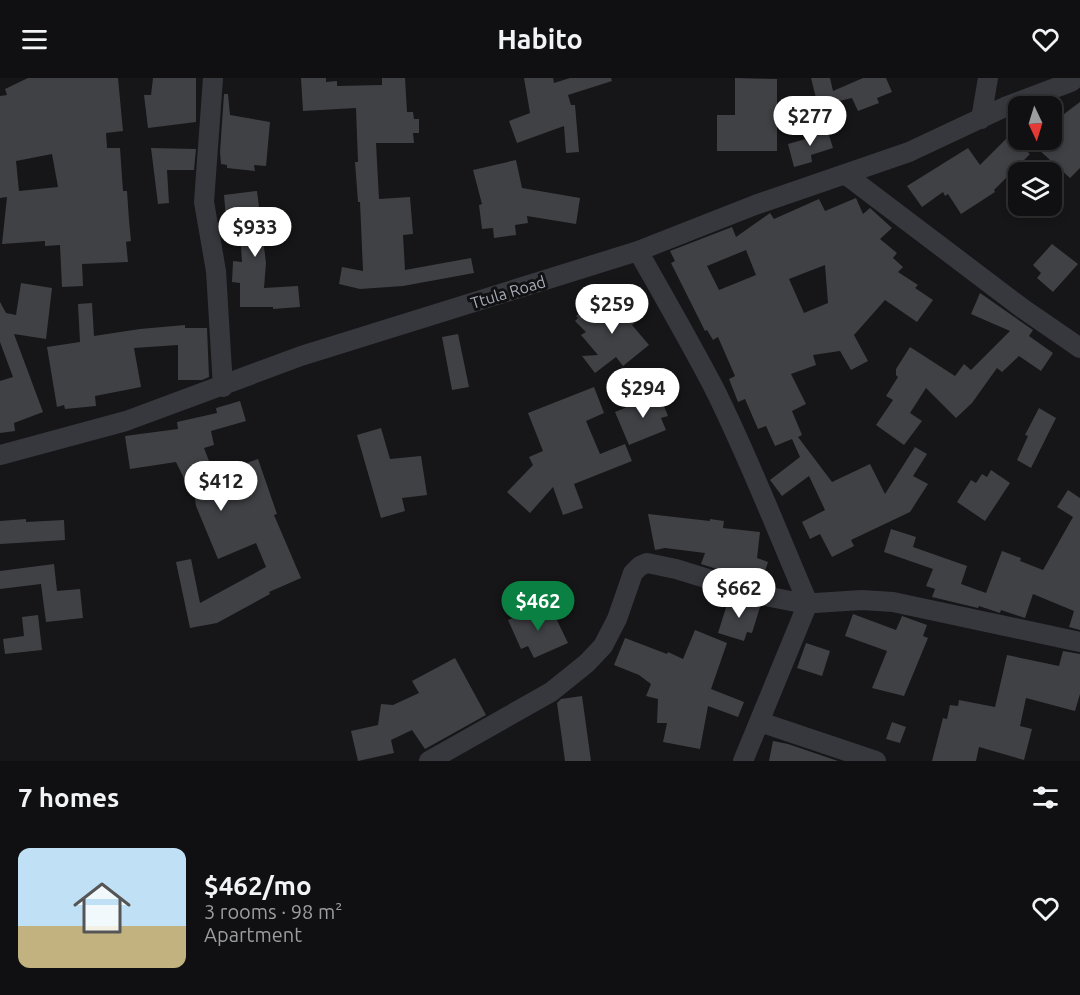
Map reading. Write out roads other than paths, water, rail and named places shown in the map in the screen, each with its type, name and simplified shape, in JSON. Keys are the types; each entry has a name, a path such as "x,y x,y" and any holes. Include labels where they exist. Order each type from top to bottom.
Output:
{"street":[{"path":"213,78 204,202 216,271 223,387"},
{"path":"981,118 988,78"},
{"name":"Ttula Road","path":"0,455 126,421 301,357 638,251 755,205 909,152 1007,106 1075,83"},
{"path":"845,174 1022,308 1080,348"},
{"path":"638,251 715,390 808,603 743,761"},
{"path":"429,761 551,692 587,663 603,646 617,619 633,573 647,563 760,595 808,603 836,600 893,602 1080,642"},
{"path":"760,722 876,761"}]}
